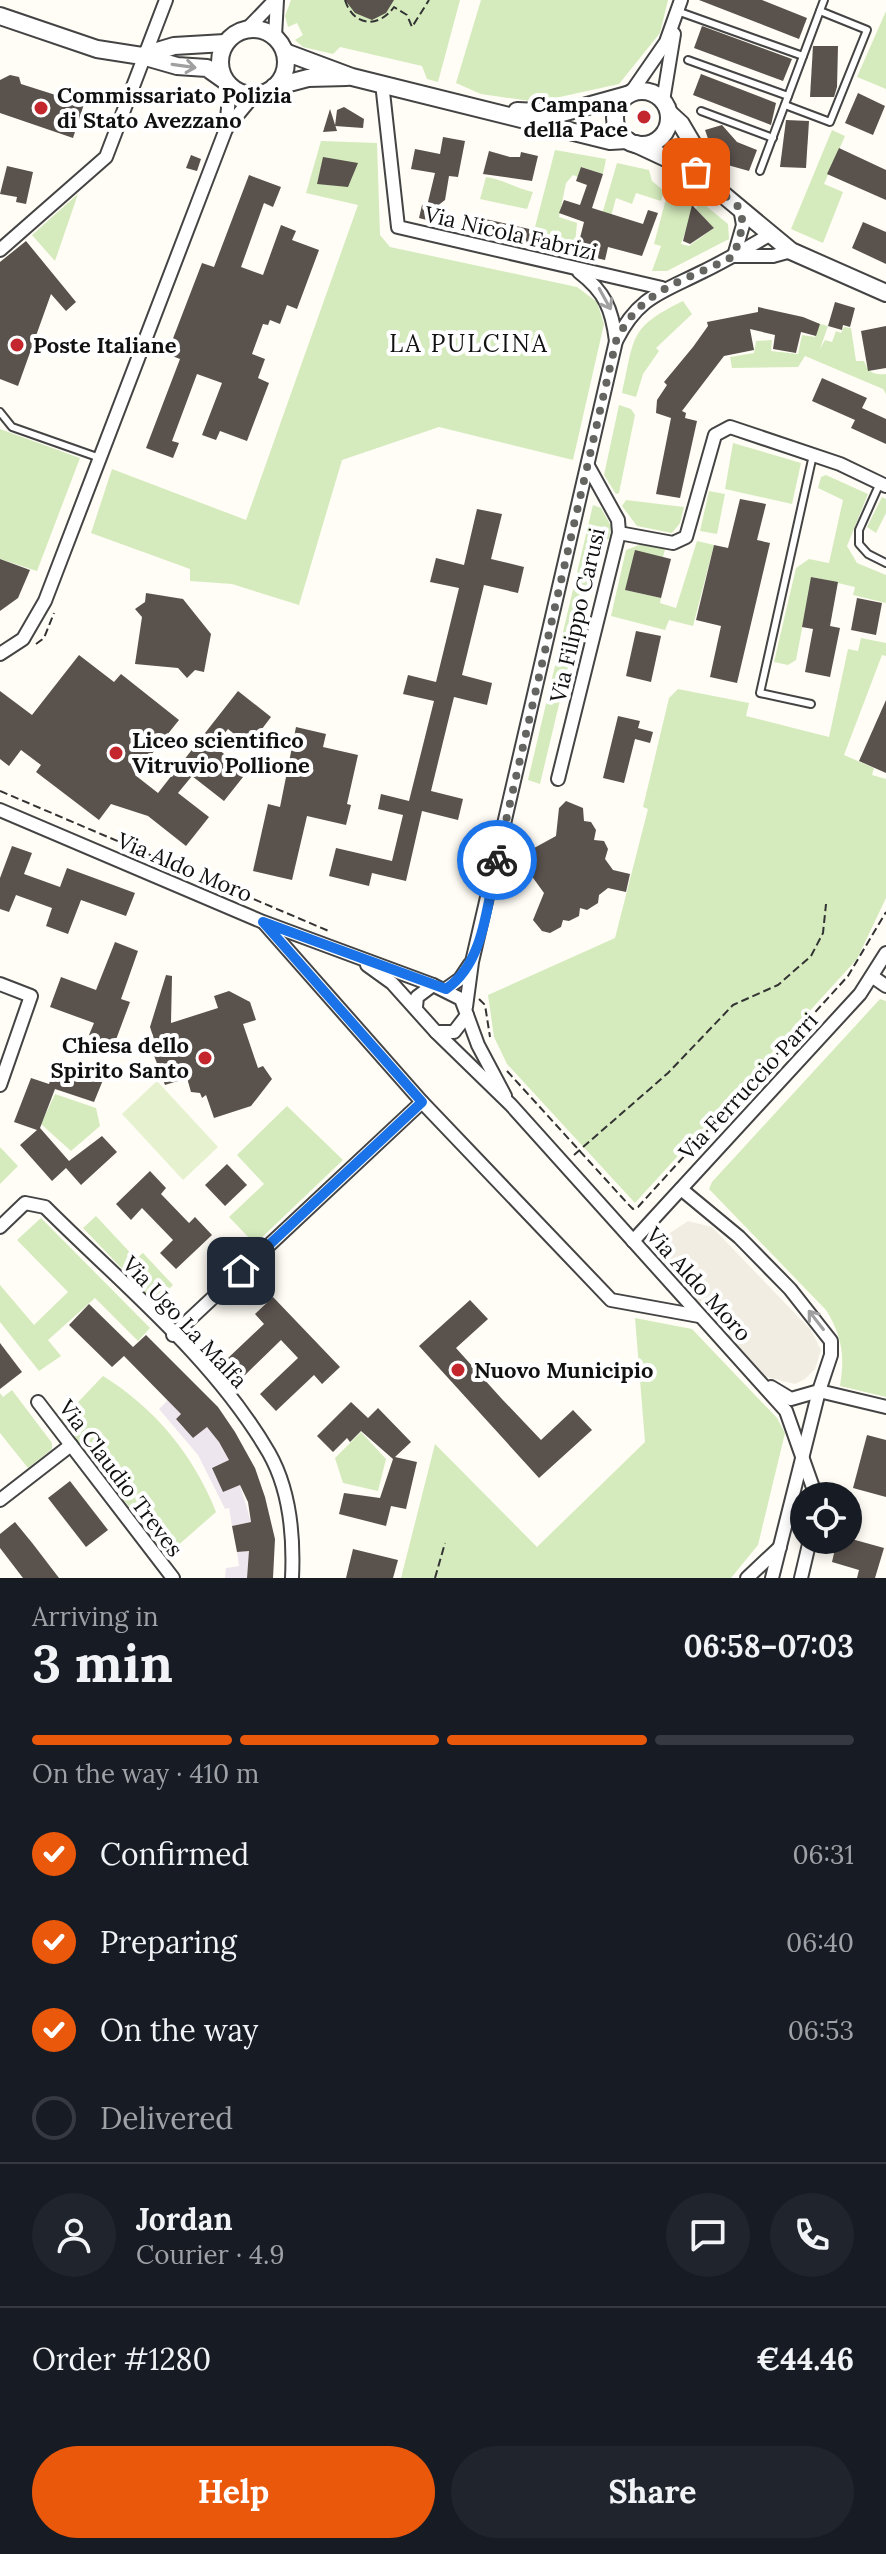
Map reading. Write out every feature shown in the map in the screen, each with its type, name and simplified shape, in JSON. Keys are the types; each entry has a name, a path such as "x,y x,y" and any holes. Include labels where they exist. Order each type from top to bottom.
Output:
{"street":[{"path":"0,250 106,157 142,56 166,0"},
{"path":"226,129 227,83 219,61 225,43 231,36 248,28 276,0"},
{"path":"274,87 285,72 285,52 275,36 276,0"},
{"path":"285,52 352,77 610,141 648,144 663,135 679,6"},
{"path":"679,6 666,42 615,114 617,129 631,142 696,172 791,251 886,293"},
{"path":"0,16 97,49 142,56 177,66 207,68 227,83 254,95"},
{"path":"248,28 275,36"},
{"path":"142,56 174,46 225,43"},
{"path":"0,654 23,639 45,601 226,129 254,95 308,78 352,77"},
{"name":"Via Nicola Fabrizi","path":"382,83 398,227 662,288"},
{"path":"487,110 562,113 646,91 681,124 704,166 725,194"},
{"path":"734,256 743,225 740,208"},
{"path":"436,1032 454,1032 466,1011 472,962 616,341 638,306 662,288 734,256 769,235"},
{"path":"734,256 773,256 791,251"},
{"path":"573,268 599,288 610,306 616,341"},
{"path":"619,533 673,543 686,537 715,435 730,427 813,455 883,485"},
{"name":"Via Filippo Carusi","path":"558,779 619,533 618,520 588,466"},
{"path":"0,826 3,811"},
{"name":"Via Aldo Moro","path":"3,811 263,922 439,987"},
{"path":"263,922 422,1102 611,1300 699,1316"},
{"name":"Via Ferruccio Parri","path":"633,1241 873,977 886,953"},
{"name":"Via Aldo Moro","path":"355,957 392,983 436,1032 511,1105 761,1382 786,1411 812,1482"},
{"path":"416,1007 417,997 460,979 472,962"},
{"path":"873,977 886,986"},
{"path":"0,984 31,996 0,1085"},
{"path":"439,987 466,1011"},
{"name":"Via Aldo Moro","path":"466,1011 491,1074 511,1105"},
{"path":"173,1335 422,1102"},
{"path":"681,1189 739,1237 819,1323 831,1341 831,1355 772,1578"},
{"name":"Via Ugo La Malfa","path":"0,1227 25,1203 45,1207 219,1381 270,1454 287,1500 294,1546 292,1578"},
{"name":"Via Aldo Moro","path":"761,1382 791,1399 819,1391 886,1407"},
{"name":"Via Claudio Treves","path":"38,1402 173,1578"},
{"path":"0,1500 71,1445"},
{"path":"747,1578 780,1547"},
{"path":"801,1578 807,1554"}],"lane":[{"path":"760,171 824,0"},
{"path":"679,6 803,56"},
{"path":"785,105 830,122 867,30 820,11"},
{"path":"688,60 788,96"},
{"path":"701,111 773,138"},
{"path":"0,412 12,427 100,458"},
{"path":"811,704 760,693 813,455"},
{"path":"883,485 859,530 859,544 868,554 886,563"}],"path":[{"path":"345,0 351,14 364,22 374,23 386,18 394,7 407,15 412,27 429,0"},
{"path":"0,791 337,935"},
{"path":"564,1164 668,1073 733,1005 778,985 811,956 823,933 826,904"},
{"path":"503,1066 628,1204 638,1207 848,976 886,912"},
{"path":"468,992 485,1005 493,1048"},
{"path":"435,1578 445,1543"}],"shaded area":[{"path":"688,1221 712,1227 811,1330 821,1350 815,1369 805,1379 795,1384 766,1377 665,1264 663,1247 667,1235"},
{"path":"176,1392 191,1407 176,1419 193,1438 207,1427 219,1442 229,1460 212,1468 223,1491 240,1485 251,1522 232,1526 229,1508 225,1509 198,1455 159,1409"},
{"path":"256,1550 257,1568 248,1567 247,1578 225,1578 226,1568 239,1566 237,1552"}],"green space":[{"path":"291,0 460,0 438,82 427,79 422,66 340,47 333,54 303,47 295,40 303,35 297,23 288,27 285,16"},
{"path":"481,0 668,0 660,33 619,84 537,102 481,94 456,83"},
{"path":"886,11 886,89 857,77"},
{"path":"832,130 845,136 824,184 843,192 823,243 791,229"},
{"path":"321,141 377,143 380,235 390,247 577,287 597,302 604,324 573,460 439,427 342,460 299,605 232,584 190,581 190,569 91,533 112,469 246,520 358,205 306,193"},
{"path":"555,150 606,159 603,174 582,167 578,177 573,175 566,183 559,217 577,223 575,244 534,231"},
{"path":"617,163 649,170 652,181 664,191 661,201 636,193 632,204 616,198 609,224 600,221"},
{"path":"486,177 533,192 527,209 480,199"},
{"path":"678,184 697,198 681,244 689,246 714,228 696,209 700,201 728,224 729,239 667,271 652,271 661,246 654,244 667,195 674,198"},
{"path":"78,194 55,261 32,235"},
{"path":"683,301 692,314 656,348 659,351 643,374 636,397 622,393 637,336 652,319"},
{"path":"820,324 828,326 820,349 825,340 832,342 836,331 841,333 844,327 851,328 856,361 864,361 872,372 886,374 886,394 883,389 805,356 798,367 732,368 730,357 754,353 756,341 772,340 771,351 798,354 802,335 815,337"},
{"path":"619,405 631,409 635,415 619,493 616,494 604,475"},
{"path":"0,429 80,458 37,571 0,559"},
{"path":"733,443 801,463 792,504 725,489"},
{"path":"826,475 868,494 847,546 857,563 886,575 886,603 853,595 855,587 812,577 796,660 788,665 774,662 796,568 809,559 829,563 843,500 818,488 821,477"},
{"path":"709,491 725,494 717,534 700,531"},
{"path":"882,497 886,499 886,513 876,533 867,527"},
{"path":"626,500 684,507 680,523 672,533 637,526 622,506"},
{"path":"593,505 601,508 611,526 609,539 598,541 540,784 528,780"},
{"path":"697,541 714,545 693,626 669,620 665,630 611,616 626,550 642,544 665,549 663,557 625,590 661,598 660,603 676,608"},
{"path":"861,638 886,643 886,656 882,655 844,755 874,768 872,775 886,779 886,898 857,959 635,1203 507,1064 494,1037 488,995 615,938 648,809 643,807 669,698 678,689 749,703 746,716 829,737 848,649 858,651"},
{"path":"880,999 886,1001 886,1397 840,1386 841,1346 826,1310 709,1189 712,1182"},
{"path":"157,1081 218,1147 183,1180 122,1114"},
{"path":"55,1094 96,1108 100,1126 71,1151 41,1124"},
{"path":"287,1106 343,1160 255,1244 229,1217 264,1184 237,1155"},
{"path":"0,1147 18,1166 0,1184"},
{"path":"96,1216 136,1259 143,1253 173,1285 155,1303 83,1228"},
{"path":"41,1218 150,1328 138,1341 95,1298 48,1340 61,1356 39,1371 0,1322 0,1285 34,1325 68,1292 17,1240"},
{"path":"635,1318 692,1329 777,1418 785,1433 758,1545 731,1578 401,1578 435,1444 537,1547 645,1442"},
{"path":"103,1376 140,1403 171,1435 196,1472 216,1512 167,1555 61,1420"},
{"path":"12,1390 52,1443 52,1449 28,1468 0,1433 0,1393 3,1397"},
{"path":"361,1432 386,1459 378,1491 343,1483 335,1458"}],"building":[{"path":"345,0 394,0 386,13 372,20 355,13"},
{"path":"699,0 762,0 807,18 799,39"},
{"path":"702,26 792,59 783,81 694,48"},
{"path":"813,46 838,46 834,97 810,97"},
{"path":"701,74 776,103 771,125 693,95"},
{"name":"Commissariato Polizia di Stato Avezzano","path":"10,75 19,77 21,84 84,104 73,138 0,113 0,80"},
{"path":"858,93 885,106 873,135 845,123"},
{"path":"344,107 364,119 363,128 335,126 337,110"},
{"path":"330,109 337,131 323,132"},
{"path":"786,120 809,121 806,168 780,167"},
{"path":"722,125 737,142 757,150 749,171 724,164 713,153 705,130"},
{"path":"443,137 465,141 458,177 449,176 445,200 436,207 434,222 419,218 422,205 427,206 435,173 411,169 415,149 440,154"},
{"path":"839,148 886,170 886,200 827,174"},
{"path":"489,151 510,157 520,157 521,152 538,156 532,181 483,174"},
{"path":"191,155 201,159 197,171 186,168"},
{"path":"323,157 358,163 348,187 317,184"},
{"path":"7,166 33,172 26,204 16,202 17,197 0,194"},
{"path":"581,167 603,174 592,208 643,224 648,210 658,213 642,256 608,247 605,260 576,254 584,222 559,213 564,200 580,205 587,185 576,181"},
{"path":"249,175 281,187 273,207 264,203 241,267 263,275 281,225 296,231 292,240 319,250 297,309 287,305 280,324 270,320 268,325 263,324 252,354 265,359 258,378 269,383 247,441 220,431 216,440 202,435 222,383 197,374 172,441 179,443 173,458 146,448 180,359 167,354 202,263 214,267"},
{"path":"692,205 714,228 690,244 683,241"},
{"path":"472,216 534,230 531,244 469,230"},
{"path":"863,222 886,232 886,264 852,248"},
{"name":"Poste Italiane","path":"26,241 76,302 66,311 51,294 18,386 0,379 0,262"},
{"path":"835,302 855,308 850,327 843,325 842,330 828,326"},
{"path":"758,307 820,324 816,336 801,332 796,353 773,349 775,335 750,329 754,350 724,356 682,411 686,413 685,418 697,421 680,498 656,494 671,418 656,413 657,400 667,385 664,382 693,347 708,326 707,322 758,312"},
{"path":"886,326 886,368 868,371 861,331"},
{"path":"822,378 867,398 862,408 886,419 886,444 851,428 855,420 812,401"},
{"path":"740,499 766,504 757,540 770,543 737,683 710,677 721,626 696,620 714,545 728,548"},
{"path":"477,509 502,514 491,559 524,567 518,593 484,585 462,675 492,683 487,705 454,697 431,791 463,799 458,820 422,811 406,881 372,873 369,886 329,876 336,848 392,861 403,815 378,809 381,794 409,801 434,701 403,694 408,675 436,682 459,588 430,582 436,558 464,565"},
{"path":"635,550 671,559 661,598 625,590"},
{"path":"0,559 30,570 18,598 0,611"},
{"path":"811,577 838,582 830,626 840,628 830,677 805,672 813,629 802,627"},
{"path":"146,593 183,599 211,634 204,672 195,670 187,678 178,668 135,664 142,617 135,609 145,602"},
{"path":"857,598 882,603 876,635 851,630"},
{"path":"636,631 661,636 651,682 626,676"},
{"name":"Liceo scientifico Vitruvio Pollione","path":"79,655 114,682 121,674 179,720 135,775 158,793 238,691 271,717 249,746 228,729 214,746 247,772 224,801 192,776 178,793 209,817 186,846 148,816 111,804 99,820 36,772 41,765 21,750 9,766 0,759 0,691 32,715"},
{"path":"886,700 886,773 859,761"},
{"path":"618,716 640,721 638,728 653,732 650,743 635,739 624,783 603,778"},
{"path":"296,727 326,734 323,747 358,755 347,804 351,805 346,825 307,816 292,880 253,871 268,804 280,807"},
{"path":"566,801 583,808 584,821 591,822 596,830 594,840 604,841 608,849 605,859 613,870 630,874 626,892 608,888 599,895 598,903 587,910 580,908 579,916 569,921 563,920 561,927 550,933 542,931 533,920 544,893 523,864 525,853 556,836 559,808"},
{"path":"12,846 32,853 24,874 60,887 67,868 135,893 126,916 81,900 68,934 46,926 52,908 16,895 9,912 0,909 0,878"},
{"path":"115,942 138,951 121,999 130,1002 114,1045 89,1035 94,1023 50,1007 61,977 96,990"},
{"name":"Chiesa dello Spirito Santo","path":"166,975 172,976 171,1023 218,1008 214,996 229,991 250,1002 256,1020 243,1024 258,1068 263,1066 272,1079 251,1106 214,1118 206,1095 202,1098 200,1093 191,1092 187,1078 165,1085 152,1050 157,1048 150,1027"},
{"path":"58,1062 103,1080 94,1102 55,1089 40,1128 69,1161 102,1136 117,1152 81,1185 66,1168 52,1181 20,1145 37,1130 14,1122 31,1078 49,1084"},
{"path":"227,1164 247,1185 225,1206 205,1185"},
{"path":"150,1171 166,1188 161,1194 189,1223 195,1217 212,1235 176,1269 160,1253 173,1240 142,1208 131,1220 116,1204"},
{"path":"273,1297 340,1367 322,1384 314,1375 276,1411 260,1394 298,1358 281,1340 243,1377 227,1359 264,1324 255,1314"},
{"name":"Nuovo Municipio","path":"470,1300 488,1319 456,1348 501,1398 541,1440 573,1410 592,1430 539,1478 419,1346"},
{"path":"89,1304 133,1347 146,1335 218,1407 235,1432 255,1468 265,1497 275,1539 273,1578 247,1578 249,1551 237,1552 232,1526 251,1522 248,1502 240,1485 223,1492 212,1468 229,1460 219,1442 207,1427 193,1438 176,1419 181,1414 124,1356 112,1367 69,1325"},
{"path":"0,1343 22,1372 0,1389"},
{"path":"351,1402 368,1418 378,1408 411,1442 395,1457 417,1462 406,1509 391,1506 386,1526 339,1514 344,1493 380,1498 393,1459 361,1431 350,1442 347,1438 333,1452 317,1436"},
{"path":"867,1435 886,1440 886,1497 862,1490 862,1482 855,1482"},
{"path":"70,1481 108,1530 86,1547 48,1498"},
{"path":"15,1522 59,1578 23,1578 0,1548 0,1534"},
{"path":"862,1542 884,1548 875,1578 857,1578 859,1570 832,1562 834,1554 862,1554"},
{"path":"353,1549 398,1560 393,1578 346,1578"}],"way so far":[{"path":"497,860 616,341 638,306 662,288 734,256 742,229 740,208 696,172"}],"place":[{"name":"Commissariato Polizia di Stato Avezzano","path":"41,108"},
{"name":"Campana della Pace","path":"644,117"},
{"name":"Poste Italiane","path":"17,345"},
{"name":"Liceo scientifico Vitruvio Pollione","path":"116,753"},
{"name":"Chiesa dello Spirito Santo","path":"205,1058"},
{"name":"Nuovo Municipio","path":"458,1370"}],"district":[{"name":"LA PULCINA","path":"469,344"}],"route":[{"path":"241,1271 422,1102 263,922 446,989 460,979 472,962 497,860"}]}
